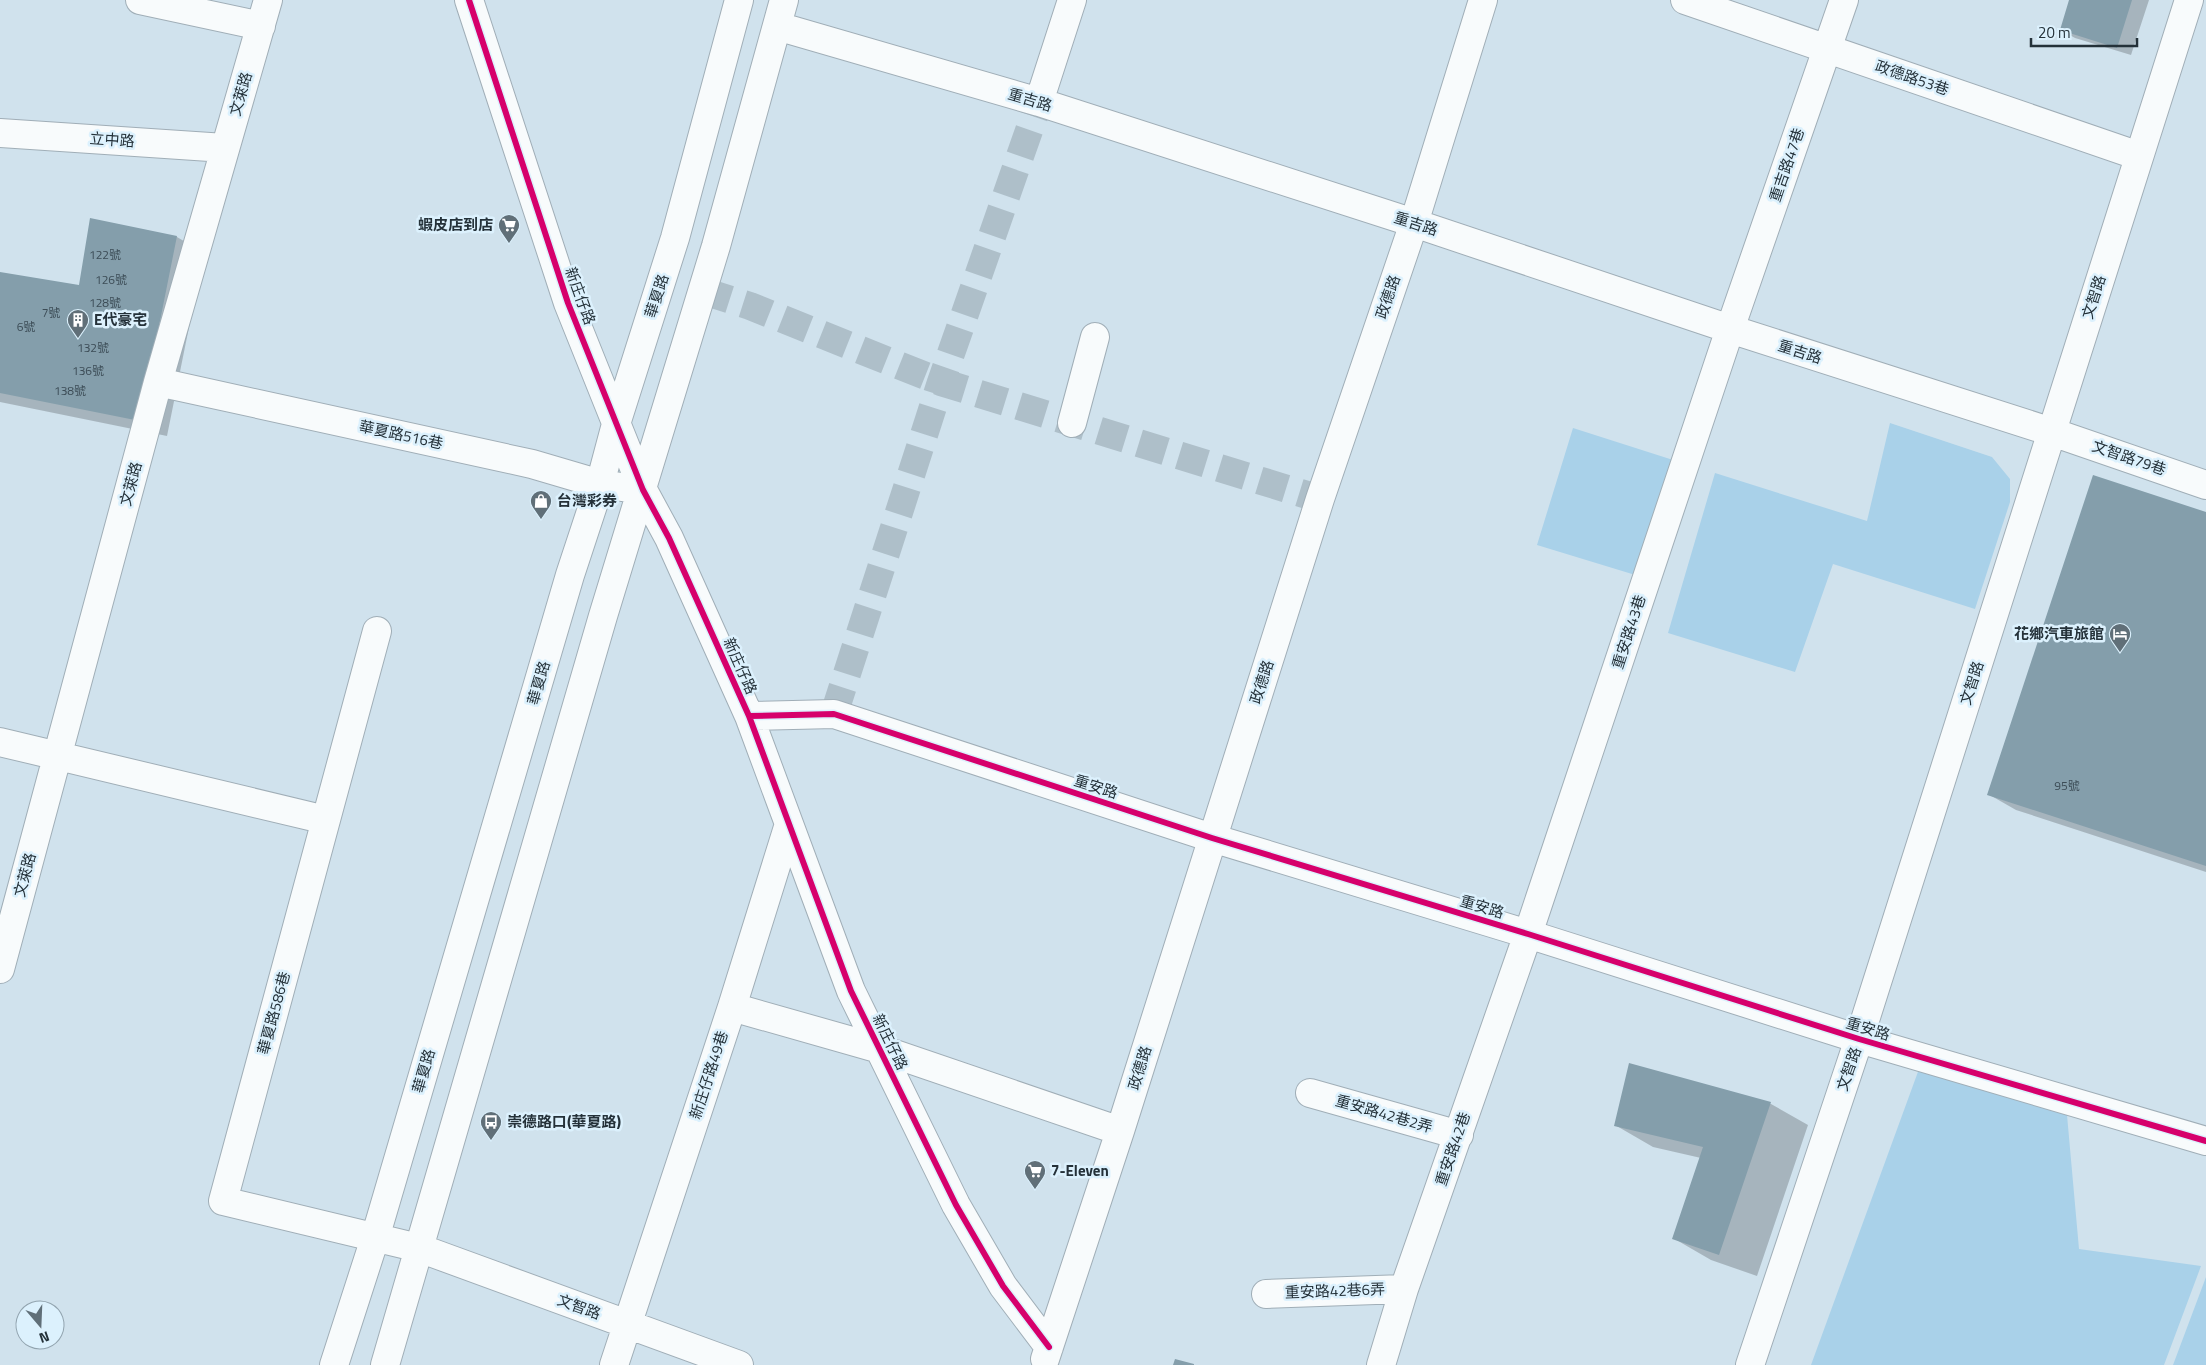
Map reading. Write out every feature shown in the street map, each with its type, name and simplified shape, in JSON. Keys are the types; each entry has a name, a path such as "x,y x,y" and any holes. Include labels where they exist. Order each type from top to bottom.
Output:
{"street":[{"path":"140,0 261,26"},
{"name":"文萊路","path":"0,969 158,382 268,0"},
{"name":"新庄仔路","path":"469,0 568,303 643,490 669,538 749,716 851,991 956,1205 1046,1356"},
{"name":"華夏路","path":"334,1365 375,1238 570,575 600,484 616,424 675,238 740,0"},
{"path":"385,1365 603,616 716,246 784,0"},
{"path":"1039,102 1072,0"},
{"name":"政德路","path":"1046,1356 1120,1131 1320,499 1414,223 1483,0"},
{"name":"政德路53巷","path":"1685,0 2139,156"},
{"name":"重吉路47巷","path":"1730,329 1844,0"},
{"name":"文智路","path":"1750,1365 1859,1039 2189,0"},
{"name":"重吉路","path":"777,26 1039,102 1414,223 1730,329 2052,432"},
{"name":"立中路","path":"0,133 225,148"},
{"name":"重安路43巷","path":"1528,934 1730,329"},
{"path":"1072,424 1095,337"},
{"name":"華夏路516巷","path":"158,382 532,464 600,484 643,490"},
{"name":"文智路79巷","path":"2052,432 2206,485"},
{"name":"華夏路586巷","path":"377,631 223,1201 419,1248"},
{"name":"重安路","path":"749,716 834,714 1212,838 1528,934 1859,1039 2206,1142"},
{"path":"0,742 326,820"},
{"name":"新庄仔路49巷","path":"614,1365 732,1007 788,824"},
{"name":"重安路42巷","path":"1381,1365 1404,1289 1528,934"},
{"path":"732,1007 880,1049 1120,1131"},
{"name":"重安路42巷2弄","path":"1310,1093 1459,1135"},
{"name":"文智路","path":"419,1248 739,1365"},
{"name":"重安路42巷6弄","path":"1266,1294 1404,1289"}],"shaded area":[{"path":"1890,423 1992,457 2010,479 2010,502 1975,609 1833,564 1795,672 1668,633 1715,473 1867,521"},
{"path":"1573,428 1695,467 1655,581 1537,545"},
{"path":"1919,1069 2067,1115 2079,1249 2201,1266 2164,1365 1811,1365"},
{"path":"2206,1277 2206,1365 2173,1365"}],"building":[{"path":"2069,0 2132,0 2117,48 2060,30"},
{"name":"E代豪宅","path":"90,218 177,236 140,421 0,393 0,272 79,285"},
{"name":"花鄉汽車旅館","path":"2093,475 2206,512 2206,866 1987,795"},
{"path":"1629,1063 1771,1102 1719,1255 1672,1239 1703,1147 1614,1126"},
{"path":"1175,1359 1194,1364 1194,1365 1173,1365"}],"tunnel":[{"path":"834,714 941,382 1039,102"},
{"path":"703,291 750,306 941,382 1320,499"}],"cycle path":[{"path":"469,0 568,303 643,490 669,538 749,716 851,991 956,1205 1003,1286 1049,1347"},
{"path":"749,716 834,714 1212,838 1528,934 1859,1039 2206,1141"}],"place":[{"name":"蝦皮店到店","path":"509,244"},
{"name":"E代豪宅","path":"78,339"},
{"name":"台灣彩券","path":"541,520"},
{"name":"花鄉汽車旅館","path":"2120,653"},
{"name":"崇德路口(華夏路)","path":"491,1141"},
{"name":"7-Eleven","path":"1035,1190"}]}
